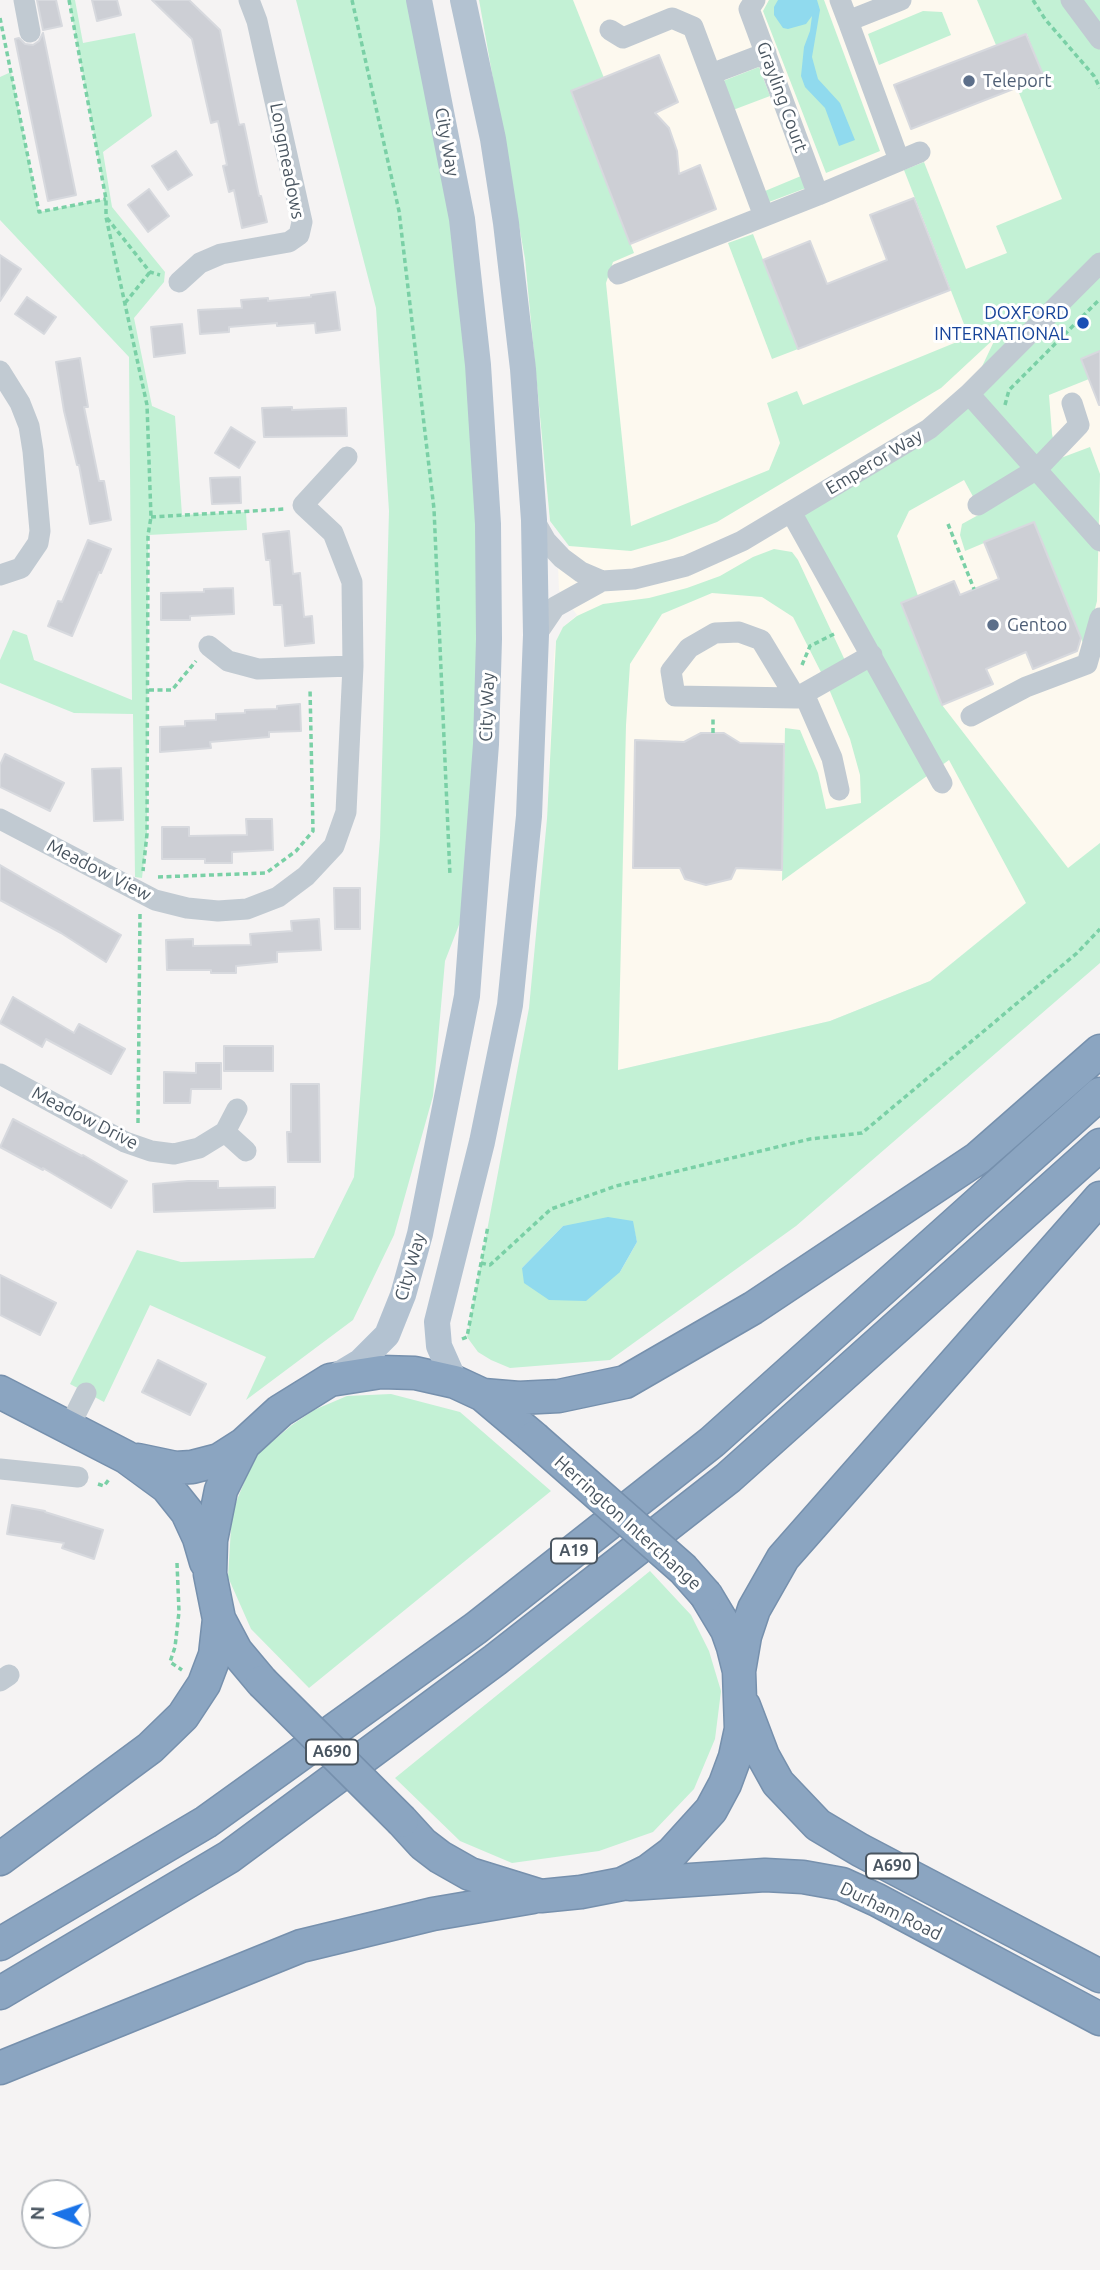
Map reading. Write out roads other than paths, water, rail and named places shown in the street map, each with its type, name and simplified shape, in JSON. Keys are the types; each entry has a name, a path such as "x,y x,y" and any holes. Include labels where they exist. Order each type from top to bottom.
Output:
{"highway":[{"name":"Herrington Interchange","path":"469,1388 534,1438 683,1569 706,1595 727,1630 740,1684 741,1729 725,1784 711,1810 672,1853 648,1871 622,1884 541,1896 470,1874 423,1844 262,1682 236,1651 219,1619 209,1574 215,1512 221,1490 244,1444 280,1411 330,1380 382,1372 415,1373 519,1398 559,1396 625,1382 753,1308 978,1158 1100,1051"},
{"name":"A19","path":"0,1944 206,1822 477,1628 712,1442 1100,1094"},
{"name":"A19","path":"0,1993 229,1857 495,1660 728,1478 1100,1145"},
{"path":"740,1684 745,1636 754,1609 783,1558 1100,1198"},
{"name":"A690","path":"0,1392 126,1457 167,1487 187,1512 199,1538 209,1574"},
{"name":"A690","path":"126,1457 176,1468 192,1467 219,1460 244,1444"},
{"path":"0,1859 150,1748 183,1716 204,1684 215,1655 219,1619"},
{"name":"A690","path":"740,1684 763,1756 778,1783 818,1825 860,1850 1100,1976"},
{"name":"Durham Road","path":"622,1884 728,1875 765,1875 803,1877 842,1884 1100,2019"},
{"path":"0,2068 301,1946 433,1914 541,1896"}],"main road":[{"name":"City Way","path":"330,1380 360,1362 387,1335 403,1295 420,1234 467,996 485,770 489,639 488,524 478,365 461,219 419,0"},
{"path":"463,0 493,139 523,369 534,520 536,635 529,816 510,1005 482,1142 437,1322 439,1346 469,1388"}],"street":[{"path":"24,0 30,32"},
{"name":"Longmeadows","path":"179,282 200,263 221,254 289,242 299,235 302,222 257,20 249,0"},
{"name":"Grayling Court","path":"755,0 749,9 818,195"},
{"path":"840,0 899,160"},
{"path":"848,21 901,0"},
{"path":"1071,0 1100,39"},
{"path":"610,30 623,38 673,18 693,27 764,216"},
{"path":"711,74 766,52"},
{"path":"618,274 920,152"},
{"name":"Emperor Way","path":"536,635 555,607 602,581 634,579 686,566 742,541 929,429 969,394 1099,264"},
{"path":"0,371 20,403 29,426 40,531 38,543 21,568 0,575"},
{"path":"969,394 1100,541"},
{"path":"978,505 1037,468 1079,425 1072,403"},
{"name":"Meadow View","path":"0,819 141,885 155,900 187,908 218,911 247,909 278,898 306,876 334,846 346,812 353,666 352,582 333,533 303,505 347,457"},
{"path":"791,512 942,783"},
{"path":"534,520 546,541 562,558 581,572 602,581"},
{"path":"971,716 1026,687 1087,664 1100,618"},
{"path":"839,790 832,758 800,696 761,640 738,632 715,634 689,648 671,671 675,696 800,696 872,655"},
{"path":"209,646 228,661 258,669 353,666"},
{"name":"Meadow Drive","path":"0,1074 125,1142 151,1151 174,1154 199,1148 225,1132"},
{"path":"237,1109 225,1132 246,1151"},
{"path":"69,1427 86,1393"},
{"path":"0,1468 78,1477"}],"water":[{"path":"778,0 817,0 820,10 812,57 818,79 840,103 855,140 839,146 825,108 805,87 801,76 804,47 812,16 806,24 783,28 774,15"},
{"path":"608,1217 633,1221 637,1242 620,1272 586,1301 549,1300 524,1283 522,1268 563,1226"}],"place":[{"name":"Teleport","path":"969,81"},
{"name":"DOXFORD INTERNATIONAL","path":"1083,323"},
{"name":"Gentoo","path":"993,625"}]}
